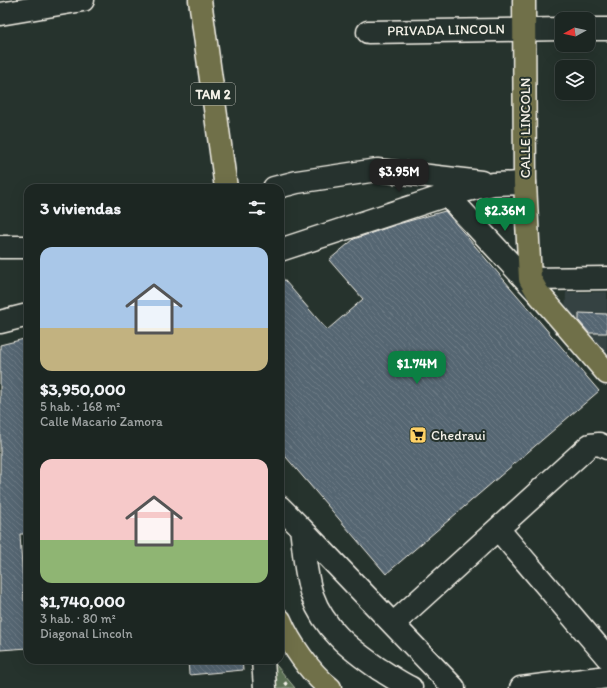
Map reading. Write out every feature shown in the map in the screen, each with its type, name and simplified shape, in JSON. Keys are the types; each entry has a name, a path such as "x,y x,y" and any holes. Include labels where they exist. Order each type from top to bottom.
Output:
{"main road":[{"name":"TAM 2","path":"200,0 225,184"},
{"name":"CALLE LINCOLN","path":"524,0 525,183 534,286"},
{"path":"534,286 607,373"},
{"path":"284,628 292,643 313,672 330,688"}],"street":[{"path":"0,14 83,0"},
{"name":"PRIVADA LINCOLN","path":"368,32 555,29"},
{"path":"595,29 607,29"},
{"path":"284,185 297,182 377,170 454,178 493,184 525,183"},
{"path":"284,249 447,195 493,184"},
{"path":"447,195 534,286 607,278"},
{"path":"0,247 24,248"},
{"path":"0,322 24,316"},
{"path":"394,624 590,446 599,444 607,448"},
{"path":"284,512 394,624 454,688"},
{"path":"301,528 312,594 319,611 336,635 355,652 411,688"},
{"path":"498,529 607,657"},
{"path":"263,664 265,688"},
{"path":"521,688 607,677"}],"shaded area":[{"path":"566,292 607,292 607,366 565,317"}],"green space":[{"path":"272,664 275,664 295,688 269,688"}],"building":[{"path":"445,211 599,391 386,574 284,455 284,280 327,330 363,299 329,260 354,239 398,224"},
{"path":"579,313 607,314 607,333 589,333 579,321"},
{"path":"24,339 24,534 20,534 24,601 24,648 0,650 0,345"},
{"path":"188,664 242,664 243,670 189,675"}],"place":[{"name":"Chedraui","path":"418,435"}]}
